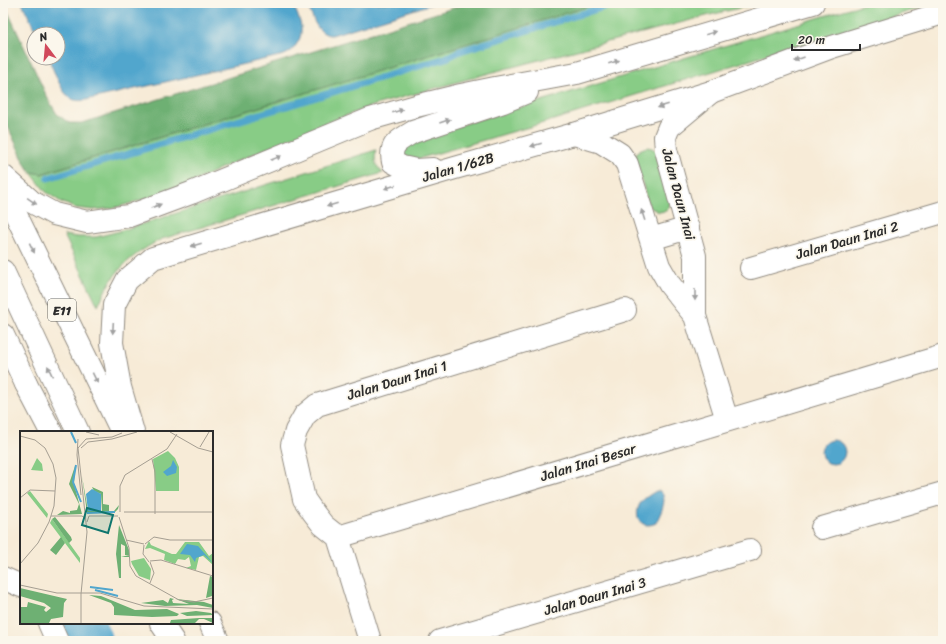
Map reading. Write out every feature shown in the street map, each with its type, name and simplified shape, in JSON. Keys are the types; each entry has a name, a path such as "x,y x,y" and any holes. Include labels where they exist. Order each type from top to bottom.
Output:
{"main road":[{"path":"455,168 416,170 402,167 393,162 391,153 394,145 413,132 503,102 576,73 813,3"},
{"name":"Jalan 1/62B","path":"134,431 120,387 112,343 114,305 127,280 153,258 711,92 832,47 943,13"},
{"path":"3,176 32,202 54,214 87,222 129,216 192,193 370,119 461,95 576,73"},
{"name":"Jalan Daun Inai","path":"711,92 669,127 665,137 666,150 695,256 695,316 727,420"},
{"name":"Jalan Daun Inai","path":"574,134 601,142 620,154 627,164 659,266 670,285 695,316"},
{"name":"E11","path":"3,188 122,431"},
{"name":"Jalan Daun Inai 2","path":"751,268 943,212"},
{"path":"651,239 688,228"},
{"name":"E11","path":"3,271 78,431"},
{"name":"Jalan Daun Inai 1","path":"338,537 323,525 312,512 304,499 292,445 296,431 305,414 317,405 625,310"},
{"path":"3,336 50,431"},
{"name":"Jalan Inai Besar","path":"338,537 943,356"},
{"path":"3,363 26,384"},
{"path":"822,528 943,493"},
{"path":"338,537 370,641"},
{"name":"Jalan Daun Inai 3","path":"440,641 750,550"},
{"path":"3,578 20,586"},
{"path":"49,624 57,641"},
{"path":"162,624 174,641"},
{"path":"167,624 174,641"},
{"path":"210,624 218,641"}],"green space":[{"path":"3,3 26,51 26,66 33,66 48,99 57,114 69,123 82,123 469,3 599,3 41,174 32,172 26,166 3,116"},
{"path":"599,3 761,3 497,71 375,105 323,124 219,169 185,186 114,208 93,210 75,208 61,202 46,192 26,166 32,172 42,174"},
{"path":"867,3 937,3 547,122 414,160 405,158 403,149 418,138"},
{"path":"647,147 656,151 670,201 669,208 666,211 659,212 649,207 635,156 638,151"},
{"path":"376,150 376,163 378,168 383,173 162,239 140,252 121,268 105,290 98,306 64,235 96,237 120,231"}],"water":[{"path":"22,3 293,3 299,19 301,34 293,49 284,55 86,100 74,100 63,91 52,66 66,66 66,26 33,26"},
{"path":"307,3 435,3 328,35 322,32 316,25"},
{"path":"833,440 842,443 845,452 842,461 833,464 824,461 821,452 824,443"},
{"path":"656,491 660,491 663,494 663,507 656,523 645,525 639,520 639,506 642,501"}],"waterway":[{"path":"48,178 446,58 460,51 617,3"},
{"path":"84,624 92,641"}]}
